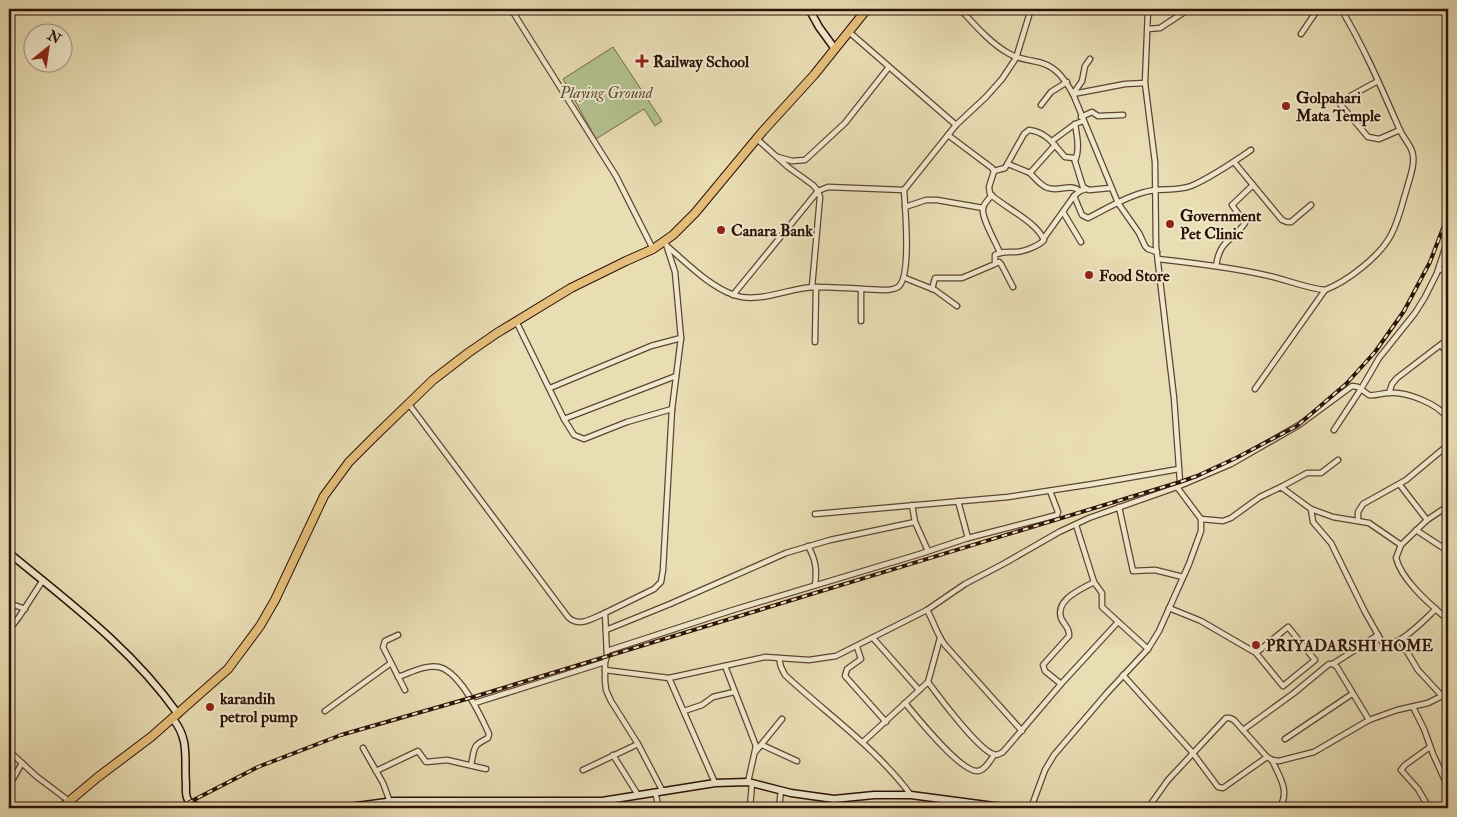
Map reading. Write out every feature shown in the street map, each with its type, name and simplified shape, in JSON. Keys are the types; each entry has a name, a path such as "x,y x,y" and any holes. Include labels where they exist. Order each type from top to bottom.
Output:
{"main road":[{"path":"809,9 835,49"},
{"path":"61,808 176,716 228,670 260,626 275,600 312,518 335,480 363,448 408,403 468,353 516,321 571,288 666,244 814,75 866,9"},
{"path":"9,553 113,639 134,659 164,694 176,716 186,749 184,768 186,796 194,807 206,808"},
{"path":"342,808 390,802 428,805 602,801 715,783 750,783 791,793 834,799 911,795 973,806 1023,808"}],"street":[{"path":"511,9 616,176 653,249"},
{"path":"960,9 1005,52 1016,58 1049,65 1057,70 1067,82 1110,188 1139,233 1145,246 1157,252"},
{"path":"666,244 712,283 734,295 745,298 814,287 893,290 899,287 905,278 907,256 904,190 956,125 1002,79 1016,58 1031,9"},
{"path":"1148,9 1145,83 1155,162 1157,252 1174,398 1180,469 1180,482 1177,487"},
{"path":"1148,29 1160,28 1189,9"},
{"path":"1301,34 1318,9"},
{"path":"1255,389 1326,290 1348,279 1373,257 1391,236 1399,218 1413,161 1412,151 1400,130 1362,45 1341,9"},
{"path":"848,31 956,125"},
{"path":"1073,94 1082,81 1085,66 1090,59"},
{"path":"777,157 792,161 805,160 845,123 889,67"},
{"path":"1378,81 1343,100 1340,104 1368,137 1379,139 1400,130"},
{"path":"1041,105 1051,92 1067,82"},
{"path":"1073,94 1118,85 1145,83"},
{"path":"1030,172 1054,143 1092,112 1098,116 1123,114"},
{"path":"1075,124 1078,140 1075,161"},
{"path":"994,171 1002,170 1008,164 1026,132 1034,131 1054,143 1065,157 1072,156 1081,184 1086,189"},
{"path":"948,135 994,171"},
{"path":"757,139 818,191 820,197 814,287 815,342"},
{"path":"1074,196 1082,215 1086,218 1134,196 1155,190 1177,190 1190,186 1234,162 1251,150"},
{"path":"1234,162 1275,213 1287,222 1295,219 1311,205"},
{"path":"1008,164 1030,172 1041,184 1049,189 1074,187 1080,191"},
{"path":"994,171 989,191 1031,224 1044,238"},
{"path":"1216,266 1218,253 1224,244 1245,223 1232,204 1253,185"},
{"path":"734,295 818,191 828,187 904,190"},
{"path":"996,262 995,255 1008,251 1016,252 1042,243 1074,196 1080,191 1110,188"},
{"path":"992,195 983,208 983,215 996,240 1000,253"},
{"path":"905,207 926,200 937,200 983,208"},
{"path":"1063,212 1081,242"},
{"path":"1334,430 1379,358 1415,314 1426,296 1439,269 1448,239"},
{"path":"408,403 573,622 578,623 605,613 646,594 661,582 672,409 681,338 675,272 666,244"},
{"path":"1158,259 1216,266 1266,275 1315,289 1326,290"},
{"path":"932,289 935,278 962,278 996,262 1001,264 1014,287"},
{"path":"1439,269 1448,272"},
{"path":"905,278 932,289 957,306"},
{"path":"861,289 861,321"},
{"path":"516,321 564,420 579,438 584,439 627,422 672,409"},
{"path":"550,388 651,346 681,338"},
{"path":"1389,392 1397,378 1448,339"},
{"path":"1441,345 1448,354"},
{"path":"564,420 676,376"},
{"path":"605,670 670,678 754,659 809,660 836,656 927,610 965,584 1053,535 1090,518 1177,487 1224,467 1261,448 1299,425 1352,386 1374,396 1389,392 1407,395 1442,411 1448,419"},
{"path":"1358,520 1358,512 1363,504 1400,485 1448,445"},
{"path":"1200,519 1214,522 1231,518 1260,497 1307,473 1321,473 1338,460"},
{"path":"815,514 1050,491 1180,469"},
{"path":"1400,485 1427,520"},
{"path":"1031,808 1045,770 1054,755 1148,649 1159,631 1197,545 1201,531 1200,519 1177,487"},
{"path":"1281,487 1311,509 1333,517 1369,523 1401,545"},
{"path":"607,651 968,538 1057,516 1058,512 1050,491"},
{"path":"958,501 968,538"},
{"path":"912,505 915,522 928,551"},
{"path":"1448,506 1416,530 1401,545 1396,558 1397,563 1409,580 1448,620"},
{"path":"1120,507 1133,570 1155,570 1183,576"},
{"path":"1311,509 1313,522 1331,543 1365,612 1386,644 1400,640 1436,609"},
{"path":"606,630 670,604 762,562 808,546 915,522"},
{"path":"1076,525 1094,582 1102,593 1102,607 1148,649"},
{"path":"1416,530 1448,551"},
{"path":"808,546 817,569 815,586"},
{"path":"9,630 43,580"},
{"path":"1061,684 1045,671 1042,665 1069,636 1069,630 1061,619 1060,611 1062,605 1070,596 1094,582"},
{"path":"9,604 25,609"},
{"path":"1169,608 1201,621 1256,653 1282,686 1315,660 1288,627 1256,653"},
{"path":"927,610 933,618 940,638 1022,731"},
{"path":"605,613 607,651 605,662 606,690 638,744 659,791 659,808"},
{"path":"905,703 941,745 972,770 978,771 984,768 994,755 1003,752 1061,684 1118,622"},
{"path":"1243,730 1288,698 1329,664 1333,664 1378,634"},
{"path":"398,635 385,641 383,644 384,651 405,690"},
{"path":"873,638 919,690"},
{"path":"864,742 928,682 940,638"},
{"path":"1400,640 1418,670 1448,701"},
{"path":"857,647 861,659 847,669 845,676 886,722"},
{"path":"778,658 785,675 864,742 911,795"},
{"path":"474,703 605,662"},
{"path":"326,711 391,663"},
{"path":"1333,664 1337,667 1369,720"},
{"path":"725,666 755,740 756,751"},
{"path":"398,677 424,668 440,667 447,670 454,677 474,703 489,736 487,740 480,741 476,746 471,765"},
{"path":"1123,675 1192,752 1216,786 1220,788 1266,757"},
{"path":"670,678 715,783"},
{"path":"928,682 976,740 994,755"},
{"path":"1148,808 1168,780 1192,752 1226,718 1234,720 1266,757 1279,761 1314,752 1369,720 1442,696 1448,691"},
{"path":"684,711 702,705 713,697 734,692"},
{"path":"1285,739 1352,694"},
{"path":"1412,707 1424,729 1448,786"},
{"path":"750,808 752,760 756,751 782,719"},
{"path":"583,770 638,744"},
{"path":"762,745 797,761"},
{"path":"1429,808 1418,789 1401,770 1430,747"},
{"path":"363,748 390,802"},
{"path":"9,751 69,801"},
{"path":"376,771 418,751 426,762 447,760 486,769"},
{"path":"613,756 638,795"},
{"path":"1272,760 1285,795 1284,802 1279,808"},
{"path":"9,786 22,763"},
{"path":"779,808 781,790"}],"green space":[{"name":"Playing Ground","path":"613,47 662,121 655,126 644,109 596,139 563,79"}],"railway":[{"path":"178,808 258,767 341,735 470,698 1180,482 1236,458 1297,426 1346,384 1375,352 1404,311 1430,262 1448,215"}],"place":[{"name":"Railway School","path":"642,61"},
{"name":"Golpahari Mata Temple","path":"1286,106"},
{"name":"Government Pet Clinic","path":"1170,224"},
{"name":"Canara Bank","path":"721,230"},
{"name":"Food Store","path":"1089,275"},
{"name":"PRIYADARSHI HOME","path":"1256,645"},
{"name":"karandih petrol pump","path":"210,707"}]}
